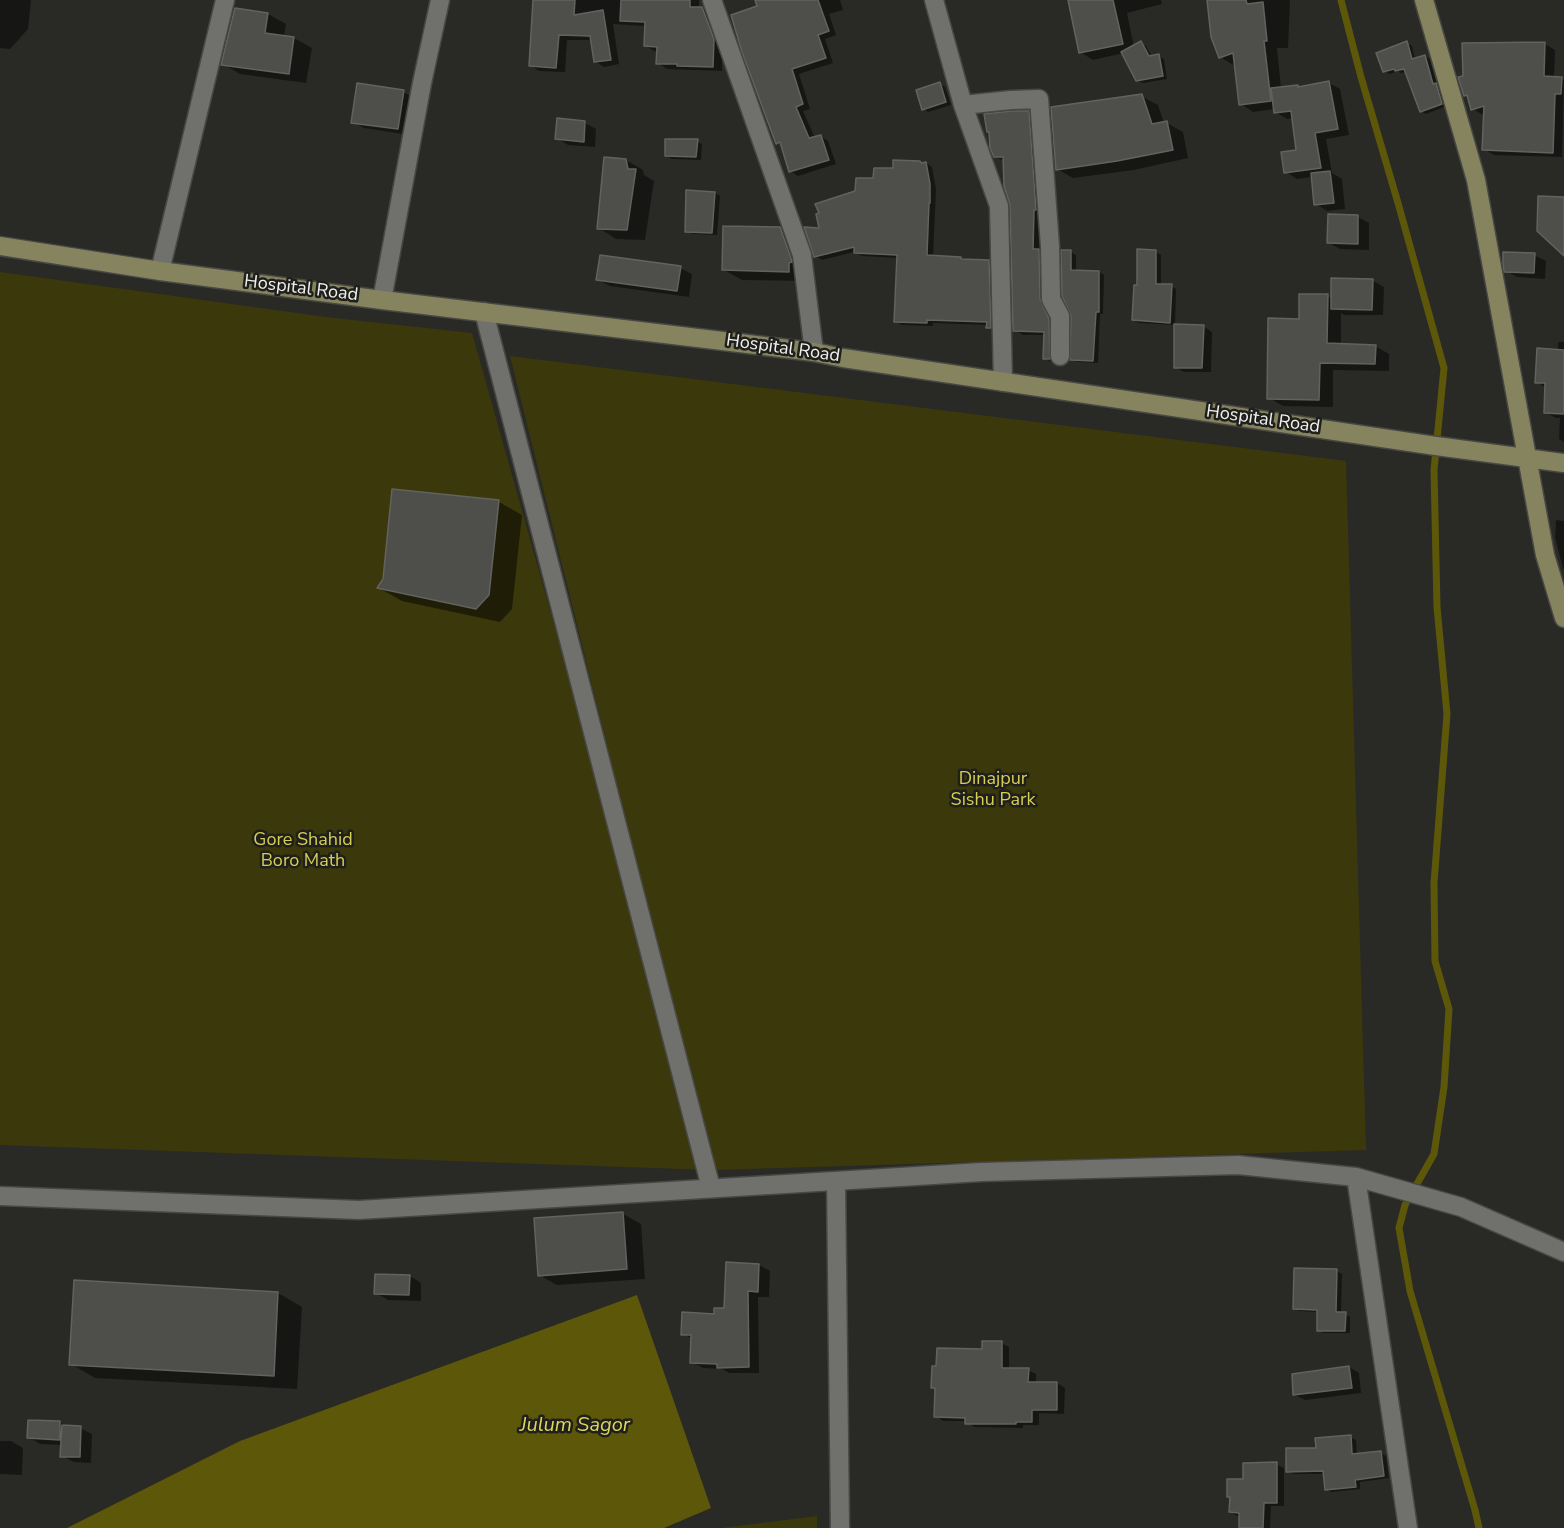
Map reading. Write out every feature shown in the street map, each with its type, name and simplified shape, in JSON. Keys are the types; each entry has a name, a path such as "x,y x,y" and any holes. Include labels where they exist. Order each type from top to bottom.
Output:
{"main road":[{"path":"1424,0 1476,180 1545,555 1564,618"},
{"name":"Hospital Road","path":"0,246 159,271 814,352 1003,382 1564,463"}],"street":[{"path":"159,271 225,0"},
{"path":"382,300 422,83 440,0"},
{"path":"712,0 802,255 814,352"},
{"path":"934,0 963,105 999,206 1003,382"},
{"path":"963,105 1039,99 1050,246 1051,299 1060,316 1060,356"},
{"path":"484,312 711,1188"},
{"path":"0,1196 359,1210 982,1172 1238,1165 1356,1177 1461,1207 1564,1252"},
{"path":"1356,1177 1408,1528"},
{"path":"836,1181 840,1528"}],"green space":[{"name":"Gore Shahid Boro Math","path":"0,272 326,317 472,333 710,1170 0,1145"},
{"name":"Dinajpur Sishu Park","path":"510,356 1346,461 1366,1150 713,1170"},
{"path":"817,1516 817,1528 721,1528"}],"water":[{"name":"Julum Sagor","path":"637,1295 711,1508 664,1528 67,1528 240,1441"}],"building":[{"path":"533,0 575,0 574,15 603,10 611,60 594,62 590,36 559,35 556,68 529,66"},
{"path":"621,0 690,0 690,7 702,7 714,39 713,67 656,64 657,47 644,46 645,22 620,21"},
{"path":"755,0 818,0 829,31 818,35 826,58 792,69 803,104 796,107 809,138 821,135 829,160 789,172 780,142 776,144 742,52 731,15 757,6"},
{"path":"1068,0 1113,0 1123,44 1079,53"},
{"path":"1207,0 1246,0 1247,4 1263,2 1267,41 1264,41 1271,101 1239,105 1233,53 1219,58 1211,37"},
{"path":"235,8 268,13 265,33 294,37 289,74 221,65"},
{"path":"1141,41 1149,56 1159,54 1163,76 1136,81 1121,52"},
{"path":"1407,41 1412,59 1425,55 1433,84 1436,83 1442,104 1420,112 1404,69 1383,72 1376,53"},
{"path":"1545,42 1544,76 1562,77 1561,94 1555,94 1553,153 1482,150 1484,106 1471,110 1458,77 1463,76 1462,43"},
{"path":"1329,81 1338,129 1315,133 1321,168 1284,173 1281,152 1296,150 1291,111 1274,113 1271,88 1298,85 1298,87"},
{"path":"940,82 946,102 922,110 916,90"},
{"path":"357,83 404,90 398,129 351,123"},
{"path":"1142,94 1152,124 1167,121 1173,150 1056,170 1051,107"},
{"path":"1029,111 1036,210 1034,210 1033,249 1039,249 1040,299 1049,319 1050,359 1043,359 1044,332 1013,331 1010,205 1004,186 1003,157 994,157 990,148 984,114"},
{"path":"557,118 585,121 584,142 555,139"},
{"path":"665,139 698,139 696,157 665,156"},
{"path":"604,157 626,159 628,169 636,169 627,230 597,229"},
{"path":"893,160 926,162 930,184 927,255 989,260 991,328 986,328 987,322 927,320 927,323 894,322 897,255 854,253 854,247 814,257 804,227 819,228 816,214 819,213 815,204 855,191 856,178 873,178 874,168 893,168"},
{"path":"1330,171 1334,203 1314,205 1311,173"},
{"path":"686,190 715,192 712,233 685,232"},
{"path":"1538,196 1564,197 1564,256 1537,231"},
{"path":"1328,214 1358,215 1358,244 1327,243"},
{"path":"723,226 780,227 792,262 789,263 789,272 722,270"},
{"path":"1137,249 1156,250 1156,284 1172,284 1170,323 1132,320 1134,285 1137,285"},
{"path":"1061,250 1071,250 1071,270 1099,271 1099,312 1096,312 1093,361 1070,360 1071,316 1062,296"},
{"path":"1503,252 1535,253 1534,273 1504,272"},
{"path":"600,255 681,266 677,291 596,280"},
{"path":"1331,278 1373,279 1372,310 1331,309"},
{"path":"1299,294 1328,294 1327,343 1376,345 1375,364 1320,363 1319,400 1267,399 1268,318 1299,319"},
{"path":"1174,324 1204,325 1202,368 1174,368"},
{"path":"1537,348 1564,350 1564,414 1544,413 1545,383 1535,383"},
{"path":"392,489 499,500 489,595 476,609 377,588 383,579"},
{"path":"623,1212 627,1269 538,1276 534,1218"},
{"path":"726,1262 759,1264 758,1292 748,1291 749,1367 717,1368 717,1364 690,1363 691,1335 681,1335 682,1312 714,1314 714,1308 724,1308"},
{"path":"1294,1268 1337,1269 1336,1312 1346,1312 1345,1331 1317,1331 1317,1310 1293,1309"},
{"path":"375,1274 410,1275 409,1295 374,1294"},
{"path":"74,1280 278,1292 274,1376 69,1365"},
{"path":"982,1341 1002,1341 1002,1368 1029,1368 1028,1382 1057,1382 1057,1410 1032,1410 1032,1422 1016,1422 1016,1424 965,1424 965,1418 934,1417 935,1388 931,1388 932,1366 936,1366 937,1348 982,1349"},
{"path":"1349,1366 1352,1388 1293,1395 1292,1374"},
{"path":"28,1420 60,1421 60,1440 27,1438"},
{"path":"62,1425 81,1426 80,1457 60,1457"},
{"path":"1351,1435 1352,1454 1381,1451 1384,1476 1355,1480 1356,1487 1325,1490 1323,1471 1286,1472 1286,1448 1316,1448 1315,1438"},
{"path":"1277,1462 1277,1503 1264,1503 1263,1528 1239,1528 1239,1513 1229,1512 1230,1497 1227,1497 1227,1479 1243,1479 1243,1463"}],"waterway":[{"path":"1341,0 1444,368 1434,470 1437,607 1447,714 1434,883 1435,961 1449,1009 1444,1087 1434,1154 1405,1205 1399,1228 1410,1291 1479,1528"}]}
